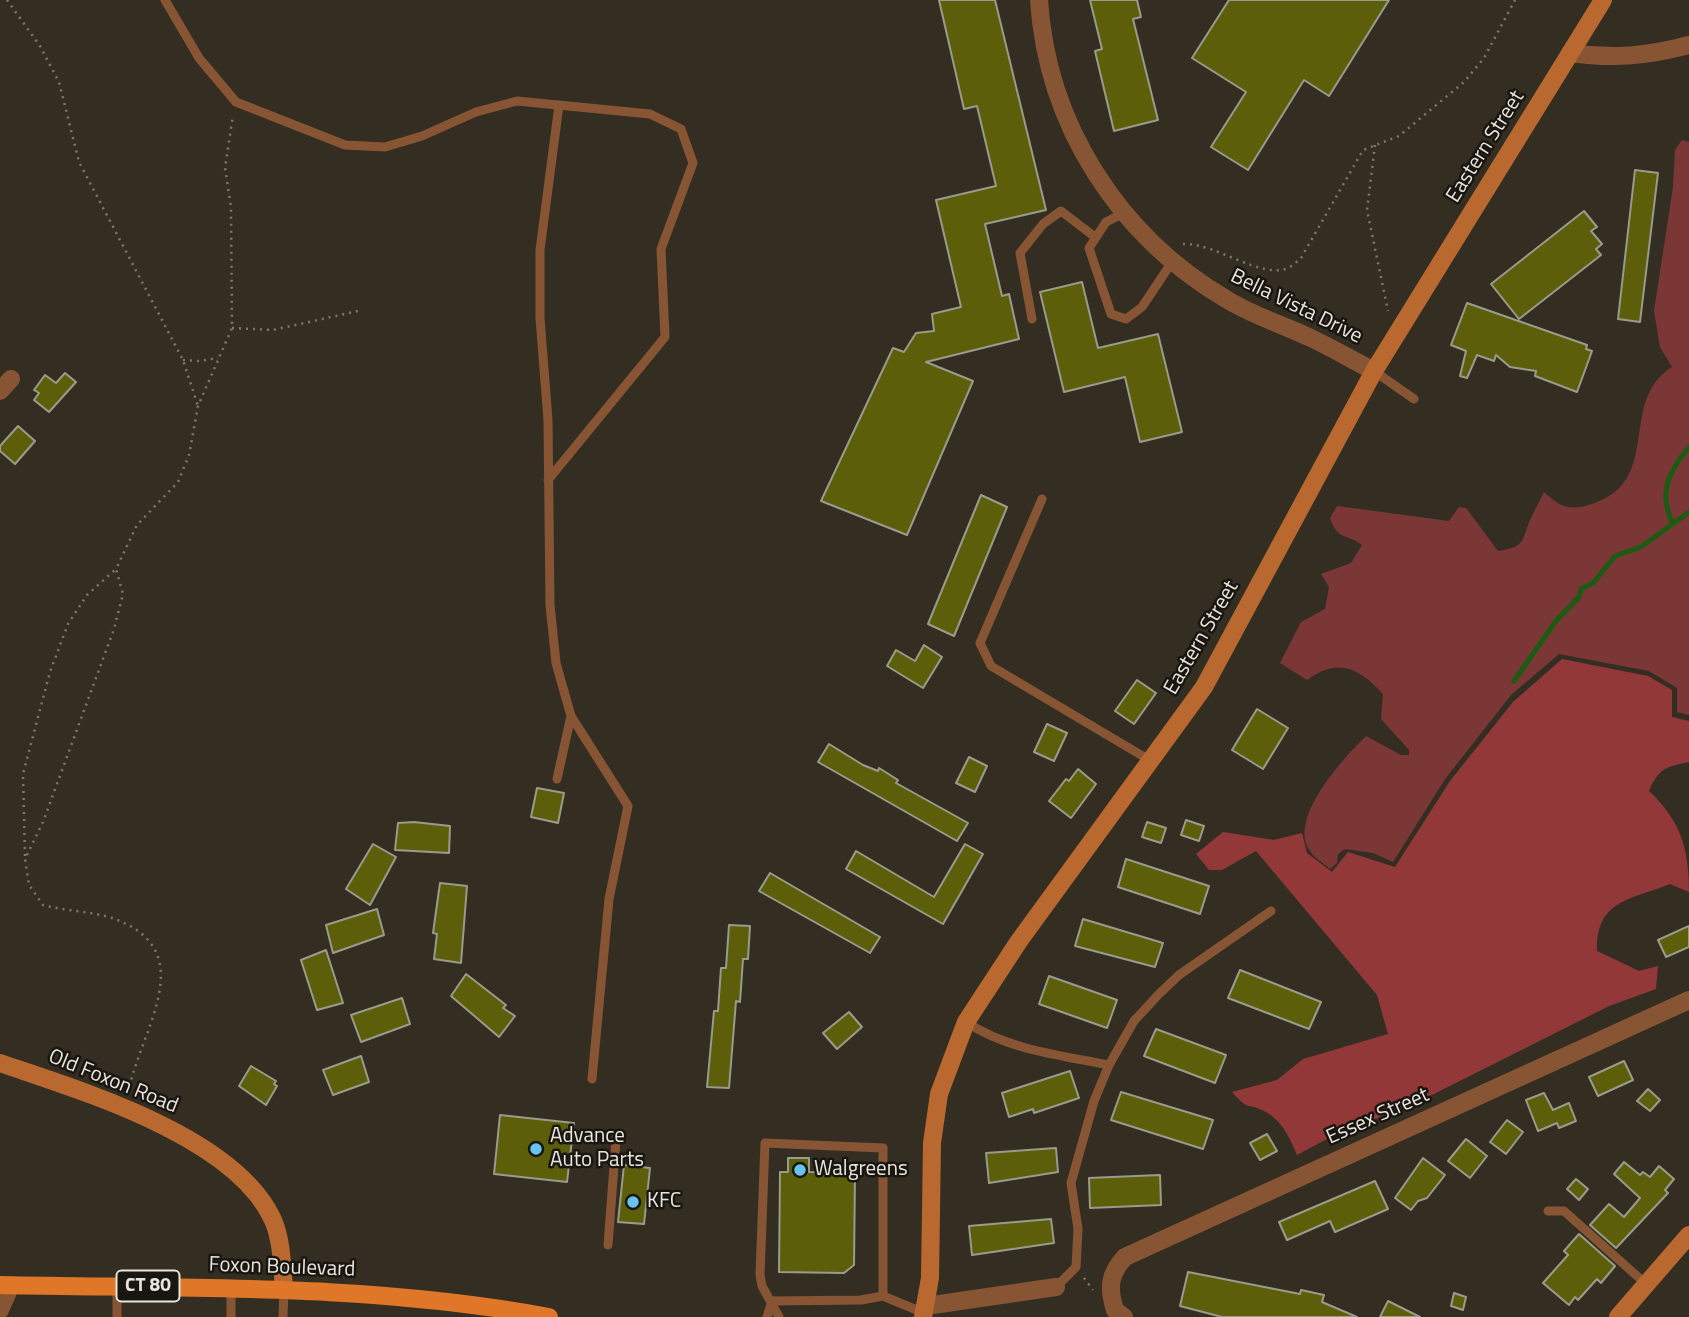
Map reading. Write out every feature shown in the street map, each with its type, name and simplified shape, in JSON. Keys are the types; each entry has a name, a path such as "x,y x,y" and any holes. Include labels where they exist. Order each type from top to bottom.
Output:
{"main road":[{"name":"Foxon Boulevard","path":"5,1285 284,1289 375,1295 549,1317"}],"street":[{"name":"Bella Vista Drive","path":"1039,0 1047,63 1063,110 1090,167 1124,213 1172,262 1242,309 1312,338 1374,372"},
{"name":"Eastern Street","path":"924,1312 930,1278 934,1130 939,1094 966,1022 1019,941 1204,687 1374,372 1603,0"},
{"path":"1570,53 1616,58 1689,45"},
{"name":"Essex Street","path":"1110,1295 1114,1269 1125,1257 1689,1000"},
{"name":"Old Foxon Road","path":"0,1063 125,1107 193,1142 246,1185 273,1220 280,1245 284,1289"},
{"path":"1618,1317 1689,1236"},
{"path":"0,1310 5,1285"},
{"path":"924,1312 1056,1287"},
{"path":"1110,1295 1115,1310 1124,1317"}],"lane":[{"path":"165,0 199,58 236,102 345,145 385,147 422,136 475,112 517,101 650,114 681,129 693,163 661,249 665,337 548,480"},
{"path":"559,105 540,250 540,318 548,420 550,605 556,663 571,716 628,806 610,899 592,1079"},
{"path":"1032,319 1020,253 1043,224 1061,211 1095,237"},
{"path":"1124,213 1106,222 1089,248 1111,314 1126,319 1142,307 1172,262"},
{"path":"1374,372 1414,399"},
{"path":"1042,499 980,643 991,666 1151,761"},
{"path":"558,779 571,716"},
{"path":"1056,1287 1076,1267 1078,1229 1071,1183 1094,1101 1109,1065 1134,1021 1179,975 1271,911"},
{"path":"966,1022 987,1036 1041,1052 1109,1065"},
{"path":"608,1245 616,1140"},
{"path":"779,1317 762,1286 760,1275 765,1143 883,1148 883,1296"},
{"path":"1548,1211 1564,1211 1646,1284"},
{"path":"117,1286 117,1317"},
{"path":"231,1288 231,1317"},
{"path":"283,1317 284,1289"},
{"path":"772,1301 860,1300 883,1296 924,1312"},
{"path":"767,1317 772,1301"}],"path":[{"path":"7,0 40,46 59,82 79,162 183,360 198,406"},
{"path":"1183,243 1209,247 1271,270 1288,268 1301,258 1363,150 1399,136 1464,82 1484,58 1515,0"},
{"path":"125,1107 137,1055 160,997 163,976 156,946 138,930 110,917 43,905 29,885 25,859 23,774 50,672 68,624 87,595 116,569 137,525 178,482 189,455 198,406 232,328 231,207 225,168 228,133 236,102"},
{"path":"1375,145 1367,210 1388,311"},
{"path":"232,328 273,330 358,311"},
{"path":"183,360 218,358"},
{"path":"25,859 43,822 114,629 124,594 116,569"},
{"path":"1072,1271 1086,1279 1099,1297 1110,1295"}],"shaded area":[{"path":"1682,140 1689,142 1689,715 1677,712 1677,688 1649,671 1559,654 1511,695 1445,779 1393,862 1373,853 1345,849 1338,854 1337,863 1330,869 1312,854 1305,837 1306,822 1322,789 1345,758 1366,736 1401,755 1409,755 1409,750 1381,719 1383,694 1357,672 1338,667 1318,673 1307,680 1280,663 1301,622 1325,609 1329,587 1321,574 1351,563 1362,545 1339,533 1330,518 1337,506 1449,521 1459,507 1466,508 1498,551 1519,545 1544,492 1566,507 1592,504 1614,493 1627,478 1634,460 1646,400 1656,382 1672,367 1660,347 1654,311 1673,187 1675,150"},
{"path":"1562,659 1648,676 1672,690 1672,717 1689,721 1689,762 1664,770 1649,791 1669,813 1681,837 1687,862 1689,892 1670,884 1618,904 1602,921 1598,934 1597,951 1639,971 1658,966 1656,989 1609,1006 1412,1105 1336,1134 1297,1155 1276,1119 1245,1104 1232,1092 1277,1080 1303,1059 1388,1034 1377,995 1256,851 1222,870 1209,870 1196,854 1223,832 1274,840 1302,833 1307,853 1332,872 1348,852 1395,867 1450,781 1513,702"}],"building":[{"path":"939,0 995,0 1046,210 985,224 1002,296 1009,294 1019,339 926,362 973,381 907,535 821,501 893,348 904,352 916,333 934,331 932,314 961,307 936,200 996,186 977,106 964,109"},
{"path":"1090,0 1137,0 1141,17 1133,19 1158,120 1114,131 1095,51 1102,49"},
{"path":"1229,0 1389,0 1329,96 1304,80 1248,170 1211,147 1246,92 1192,58"},
{"path":"1635,170 1658,173 1640,322 1618,319"},
{"path":"1584,211 1597,227 1591,231 1602,244 1596,249 1601,255 1519,319 1491,284"},
{"path":"1082,282 1098,348 1158,334 1182,432 1140,442 1125,377 1064,392 1040,292"},
{"path":"1467,303 1587,345 1586,349 1592,351 1577,392 1535,376 1536,371 1510,367 1496,355 1494,361 1477,355 1467,378 1460,376 1466,351 1451,345"},
{"path":"65,373 76,382 49,412 34,400 39,393 34,390 45,375 56,383"},
{"path":"18,426 35,441 15,464 0,451 0,446"},
{"path":"981,495 1007,507 954,636 928,624"},
{"path":"924,645 942,657 923,688 887,666 896,650 915,661"},
{"path":"1137,680 1156,693 1134,724 1115,711"},
{"path":"1257,709 1288,728 1263,769 1232,750"},
{"path":"1047,724 1067,733 1054,761 1034,752"},
{"path":"829,744 863,765 878,771 879,768 898,780 896,783 968,823 957,841 818,762"},
{"path":"969,757 987,766 975,792 956,783"},
{"path":"1078,769 1096,784 1071,818 1049,801 1066,779 1069,781"},
{"path":"537,788 564,793 558,823 531,817"},
{"path":"1186,820 1204,826 1199,841 1181,835"},
{"path":"1147,822 1166,828 1161,843 1142,837"},
{"path":"398,823 450,826 449,853 395,850"},
{"path":"373,844 396,857 370,905 346,889"},
{"path":"965,844 983,854 943,924 846,869 856,851 934,897"},
{"path":"1126,859 1209,886 1200,914 1118,887"},
{"path":"770,873 880,937 870,953 759,891"},
{"path":"440,883 467,886 461,963 434,959 437,934 433,933"},
{"path":"377,909 384,935 333,953 326,925"},
{"path":"1083,919 1163,943 1155,967 1075,946"},
{"path":"729,925 750,926 748,959 743,959 740,1002 736,1001 729,1088 707,1087 714,1011 718,1011 721,968 726,968"},
{"path":"1689,926 1689,947 1666,957 1658,940"},
{"path":"326,950 343,1003 317,1010 301,960"},
{"path":"1240,970 1321,1002 1309,1029 1228,998"},
{"path":"466,974 506,1005 503,1008 515,1016 499,1037 451,996"},
{"path":"1049,976 1117,1000 1107,1028 1039,1004"},
{"path":"402,998 410,1024 361,1042 351,1015"},
{"path":"849,1012 862,1027 837,1049 823,1033"},
{"path":"1156,1029 1226,1055 1215,1083 1144,1056"},
{"path":"361,1056 369,1082 333,1095 323,1070"},
{"path":"1624,1061 1633,1080 1598,1096 1589,1077"},
{"path":"251,1066 276,1081 274,1084 277,1086 266,1105 239,1086"},
{"path":"1070,1071 1079,1098 1034,1113 1033,1109 1009,1117 1002,1093"},
{"path":"1648,1089 1660,1100 1650,1111 1637,1101"},
{"path":"1121,1092 1213,1120 1203,1149 1111,1120"},
{"path":"1544,1093 1553,1110 1569,1103 1576,1121 1559,1128 1557,1123 1538,1131 1526,1100"},
{"path":"500,1115 574,1123 567,1182 494,1174"},
{"path":"1507,1120 1523,1132 1506,1154 1490,1142"},
{"path":"1267,1134 1277,1151 1260,1160 1250,1143"},
{"path":"1466,1139 1487,1156 1470,1178 1448,1161"},
{"path":"1056,1148 1058,1172 989,1183 986,1153"},
{"name":"Walgreens","path":"788,1158 809,1158 809,1172 855,1173 854,1265 844,1273 779,1272 780,1172 788,1172"},
{"path":"1423,1158 1445,1175 1427,1198 1418,1201 1411,1210 1395,1198"},
{"path":"1624,1162 1640,1175 1643,1172 1650,1177 1659,1166 1674,1179 1665,1190 1668,1193 1616,1248 1590,1225 1609,1204 1624,1217 1640,1198 1614,1174"},
{"path":"624,1165 650,1168 644,1224 618,1222"},
{"path":"1160,1175 1161,1205 1090,1208 1089,1178"},
{"path":"1576,1179 1588,1189 1579,1200 1567,1189"},
{"path":"1375,1181 1388,1209 1335,1232 1330,1221 1287,1240 1279,1222"},
{"path":"1051,1219 1054,1243 972,1255 969,1226"},
{"path":"1579,1234 1615,1266 1601,1283 1597,1279 1578,1300 1575,1297 1569,1305 1543,1283 1568,1255 1564,1251"},
{"path":"1188,1272 1300,1294 1301,1290 1324,1295 1322,1302 1357,1317 1222,1317 1180,1306"},
{"path":"1454,1293 1466,1297 1463,1310 1451,1306"},
{"path":"1388,1301 1420,1317 1380,1317"}],"waterway":[{"path":"1673,524 1666,503 1666,493 1671,474 1689,447"},
{"path":"1514,681 1556,621 1579,597 1581,589 1593,583 1615,556 1641,547 1689,512"}],"place":[{"name":"Advance Auto Parts","path":"536,1149"},
{"name":"Walgreens","path":"800,1170"},
{"name":"KFC","path":"633,1202"}]}
